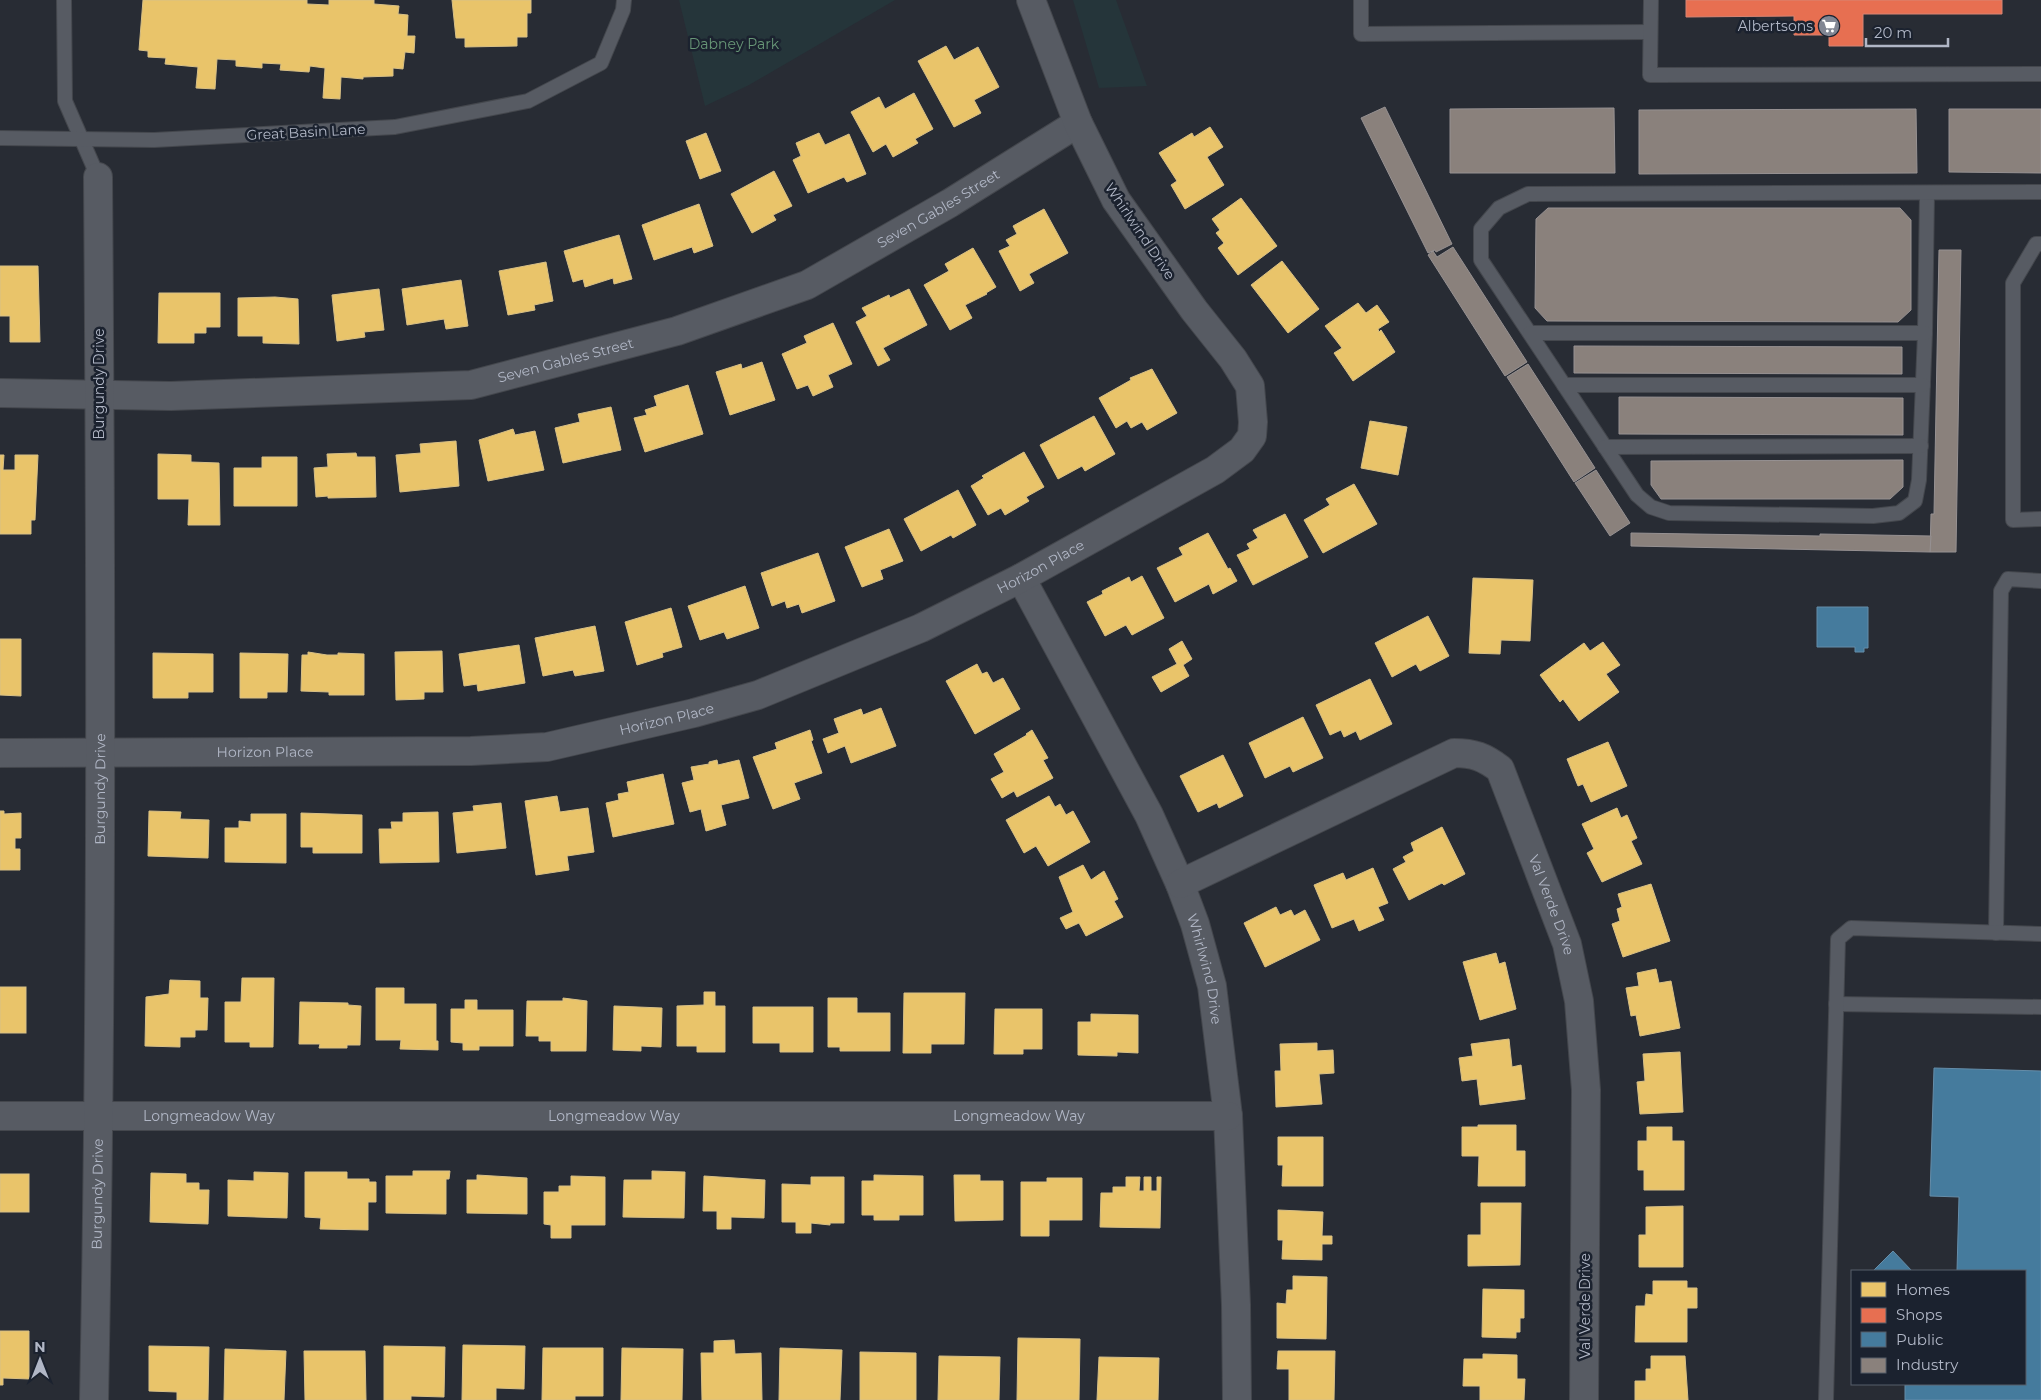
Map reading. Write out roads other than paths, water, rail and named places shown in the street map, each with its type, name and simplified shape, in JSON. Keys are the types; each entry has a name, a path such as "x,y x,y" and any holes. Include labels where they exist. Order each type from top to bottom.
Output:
{"street":[{"name":"Whirlwind Drive","path":"1031,0 1078,123 1116,200 1194,310 1233,359 1250,386 1254,422"},
{"name":"Seven Gables Street","path":"0,393 171,396 471,385 678,331 807,285 950,203 1078,123"},
{"name":"Burgundy Drive","path":"94,1400 100,1116 102,752 98,177"},
{"name":"Horizon Place","path":"0,753 471,752 547,747 694,714 758,695 920,628 1021,578 1215,470 1242,450 1252,436 1254,422"},
{"name":"Whirlwind Drive","path":"1021,578 1148,815 1180,884 1195,924 1212,986 1228,1116 1236,1305 1237,1400"},
{"name":"Val Verde Drive","path":"1180,884 1454,753 1471,753 1485,758 1500,769 1567,944 1579,1001 1586,1090 1584,1400"},
{"name":"Longmeadow Way","path":"0,1116 1228,1116"}],"lane":[{"path":"64,0 65,101 98,177"},
{"name":"Great Basin Lane","path":"0,138 154,140 395,128 528,101 601,64 623,10 624,0"},
{"path":"1361,0 1361,34 1650,32"},
{"path":"1650,0 1650,75 2041,74"},
{"path":"1927,194 1925,333 1919,480 1915,501 1900,513 1873,516 1669,513 1651,507 1637,495 1481,260 1481,230 1499,208 1528,194 1927,194 2041,192"},
{"path":"2041,244 2036,244 2012,284 2013,520 2041,519"},
{"path":"1530,333 1925,333"},
{"path":"1564,385 1923,385"},
{"path":"1605,447 1921,446"},
{"path":"1996,933 2000,591 2008,578 2041,581"},
{"path":"1826,1400 1838,940 1851,928 2041,934"},
{"path":"1836,1004 2041,1007"}],"place":[{"name":"Albertsons","path":"1829,26"}],"park label":[{"name":"Dabney Park","path":"734,44"}]}
